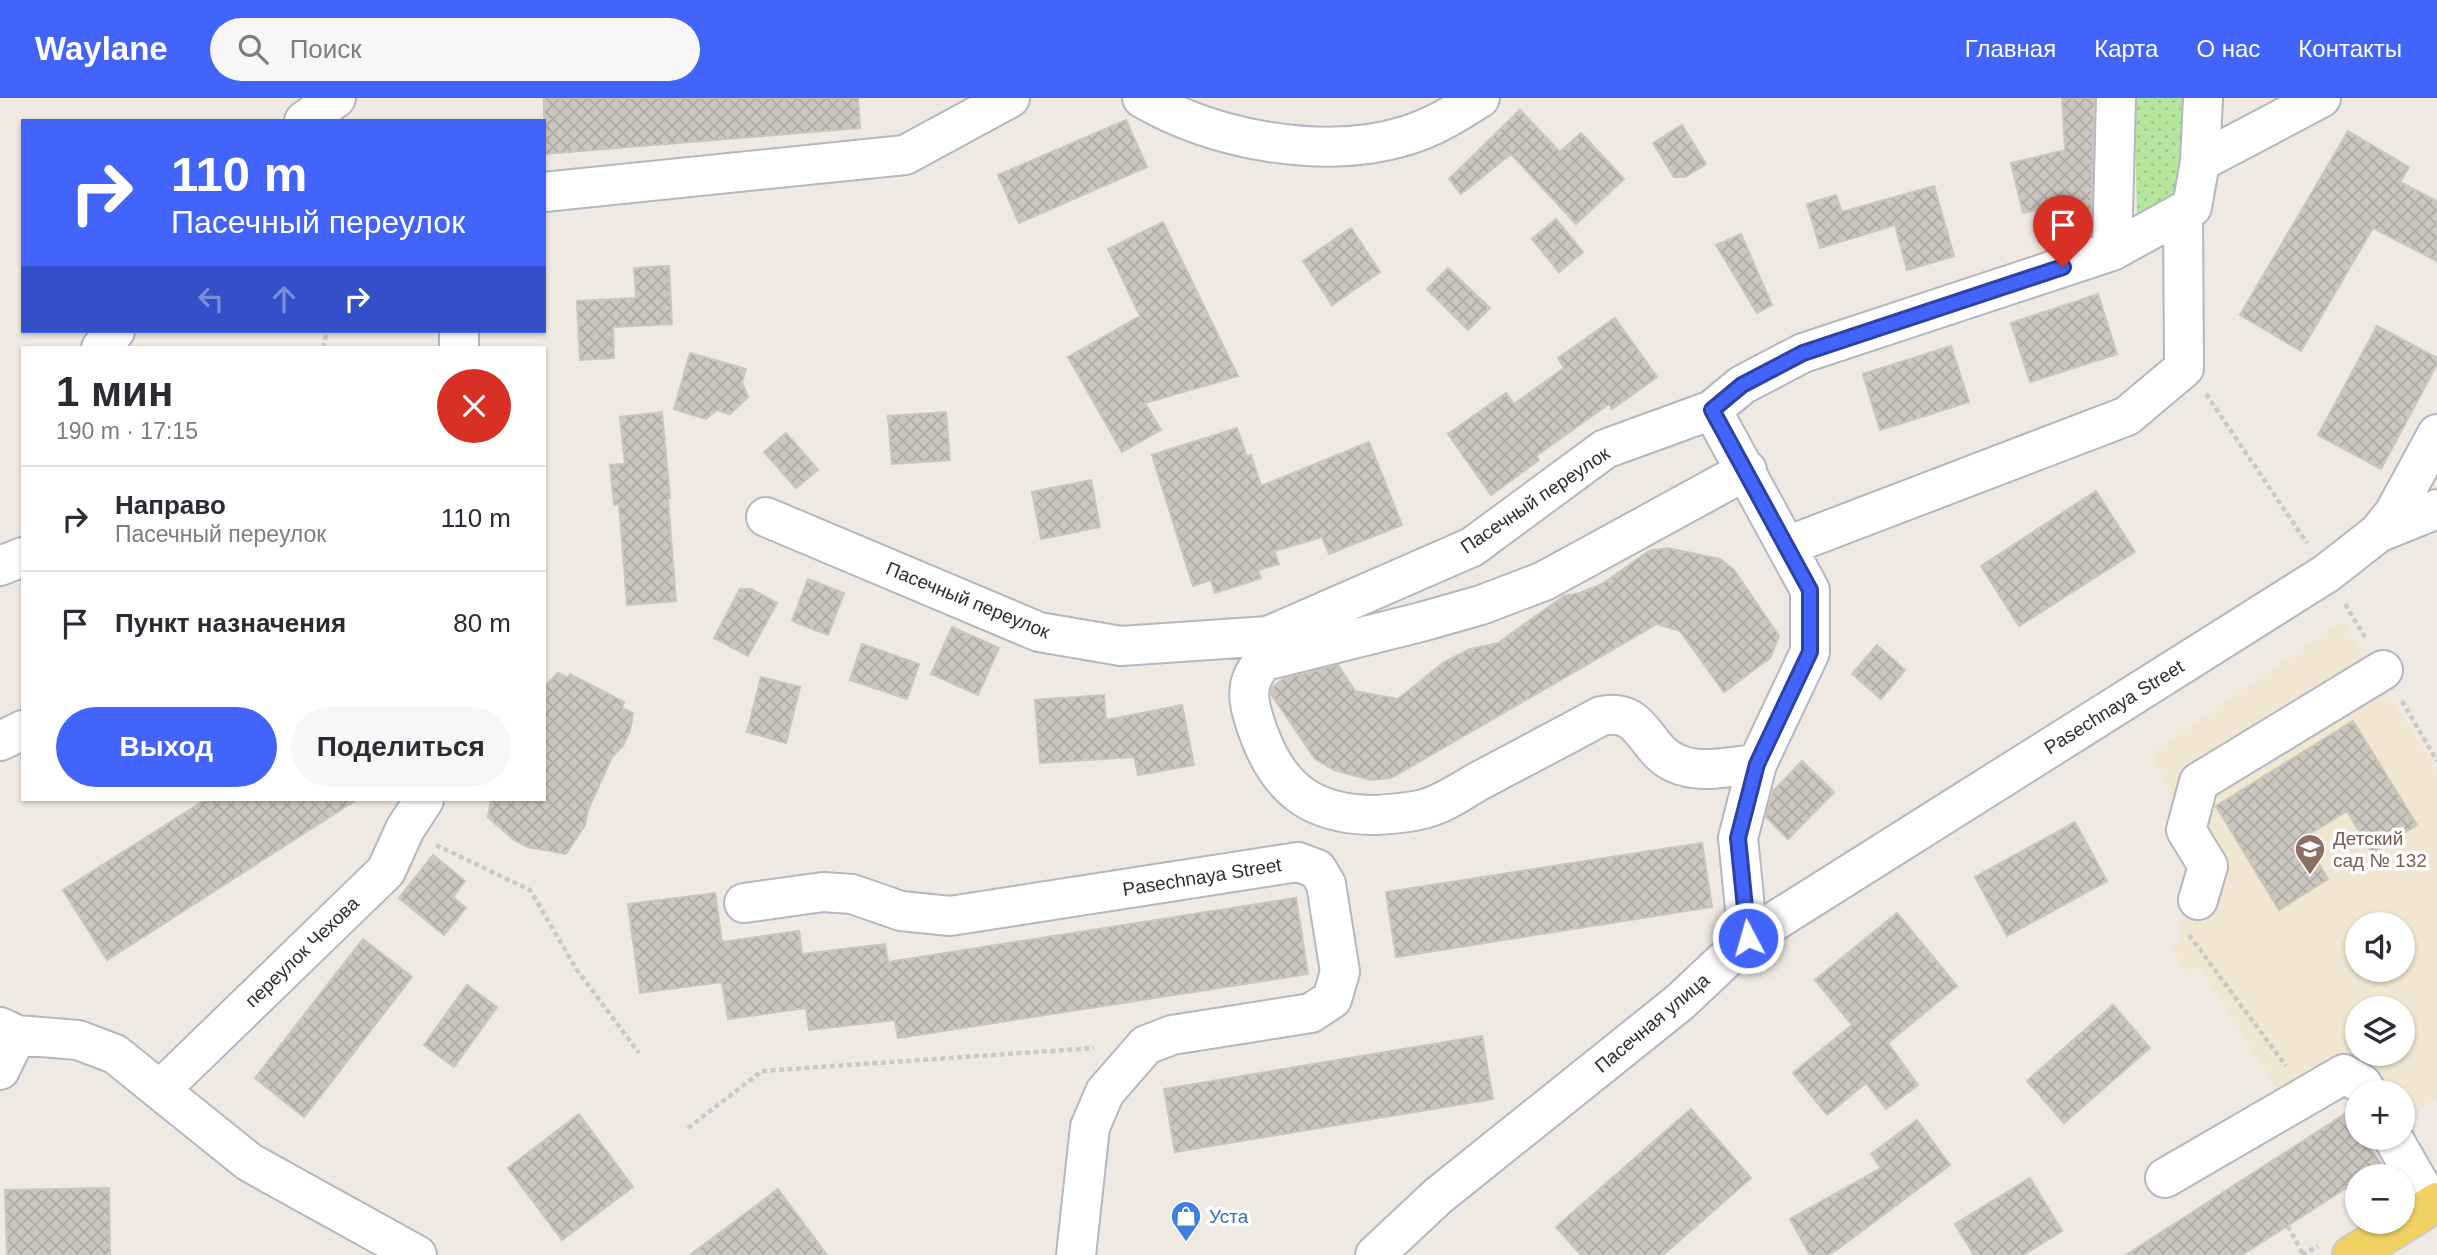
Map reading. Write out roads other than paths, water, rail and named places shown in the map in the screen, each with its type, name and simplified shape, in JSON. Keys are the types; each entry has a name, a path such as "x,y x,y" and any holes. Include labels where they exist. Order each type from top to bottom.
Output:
{"main road":[{"path":"2352,1255 2435,1204"}],"street":[{"path":"546,192 905,155 1010,98"},
{"path":"1142,98 1157,107 1203,109 1231,134 1280,144 1321,147 1365,145 1409,134 1456,114 1480,98"},
{"path":"2112,250 2116,98"},
{"path":"2200,163 2321,98"},
{"path":"1787,546 2127,416 2183,368 2183,212 2192,207 2200,163 2204,104"},
{"name":"Пасечный переулок","path":"766,517 1039,632 1121,646 1268,636 1472,547 1605,449 1712,410 1742,385 1803,353 2112,250 2183,212"},
{"path":"1712,410 1810,590 1810,652 1757,764 1738,838 1748,938"},
{"name":"Pasechnaya Street","path":"1748,938 2327,573 2378,533 2394,513 2437,434"},
{"path":"1747,470 1544,581 1421,622 1265,661 1254,671 1249,685 1255,724 1266,754 1280,775 1305,798 1328,810 1360,815 1392,814 1429,808 1601,716 1613,714 1630,718 1661,755 1677,764 1701,771 1757,764"},
{"path":"2378,533 2437,509"},
{"path":"0,566 21,558"},
{"path":"2191,914 2208,866 2186,830 2199,782 2383,670"},
{"path":"0,741 21,731"},
{"name":"переулок Чехова","path":"160,1090 386,872 414,815"},
{"name":"Pasechnaya Street","path":"744,903 823,892 852,894 901,911 950,916 1298,862 1317,869 1326,884 1340,972 1332,999 1311,1013 1172,1035 1146,1045 1105,1092 1090,1127 1076,1255"},
{"name":"Пасечная улица","path":"1375,1255 1438,1196 1680,1002 1748,938"},
{"path":"0,1070 8,1031 78,1040 115,1054 249,1162 417,1255"},
{"path":"2165,1178 2344,1074 2355,1080"},
{"path":"2401,1150 2435,1204"}],"place":[{"name":"Детский сад № 132","path":"2310,876"},
{"name":"Уста","path":"1186,1243"}]}
